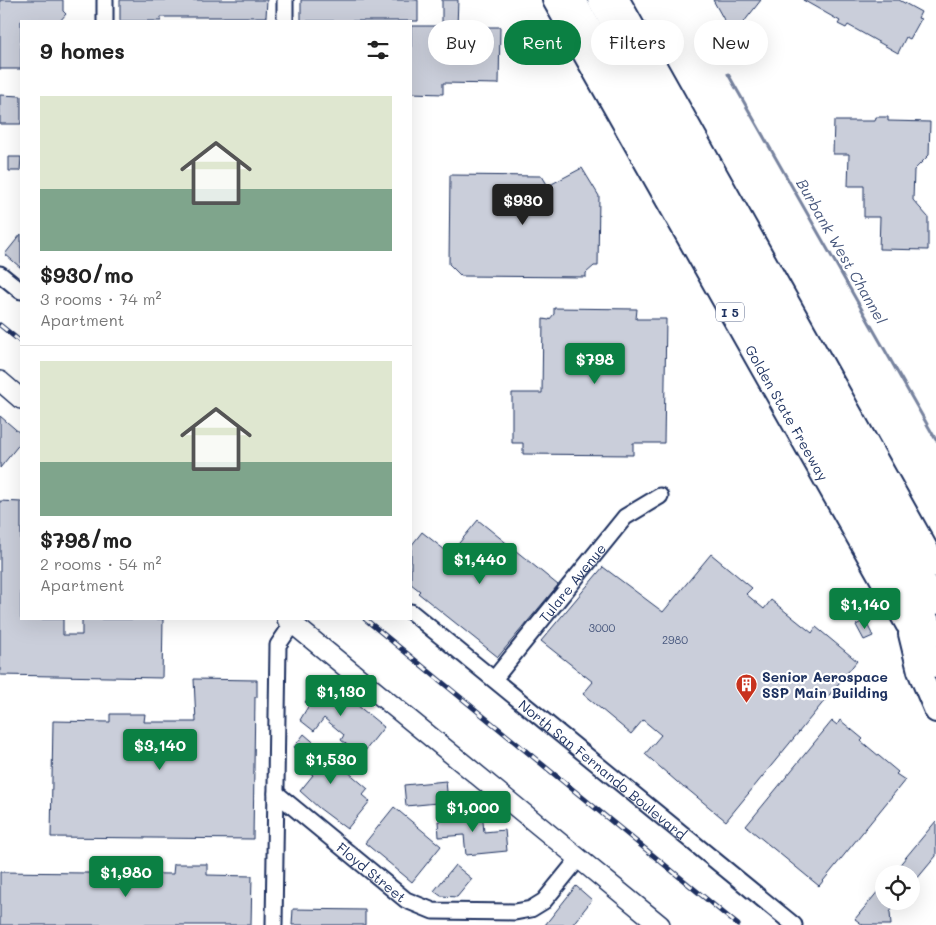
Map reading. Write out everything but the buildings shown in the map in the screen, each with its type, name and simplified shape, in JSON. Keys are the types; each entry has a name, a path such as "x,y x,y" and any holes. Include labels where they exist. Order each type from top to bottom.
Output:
{"highway":[{"name":"Golden State Freeway","path":"554,0 907,624 927,649 936,666"},
{"path":"574,0 936,635"},
{"path":"599,0 936,603"},
{"path":"618,0 936,566"},
{"path":"907,624 919,671 936,712"}],"main road":[{"path":"0,381 20,398"},
{"path":"290,621 660,925"}],"street":[{"path":"105,0 105,20"},
{"path":"285,0 285,20"},
{"path":"0,274 20,290"},
{"name":"Tulare Avenue","path":"494,679 625,517 660,496"},
{"name":"North San Fernando Boulevard","path":"412,613 794,925"},
{"path":"274,925 278,645 290,621"},
{"name":"Floyd Street","path":"276,793 406,900 433,911 515,912 531,909 544,901 579,858"}],"waterway":[{"name":"Burbank West Channel","path":"728,74 936,440"}],"railway":[{"path":"0,325 20,341"},
{"path":"366,620 738,925"}],"place":[{"name":"Senior Aerospace SSP Main Building","path":"746,703"}]}
